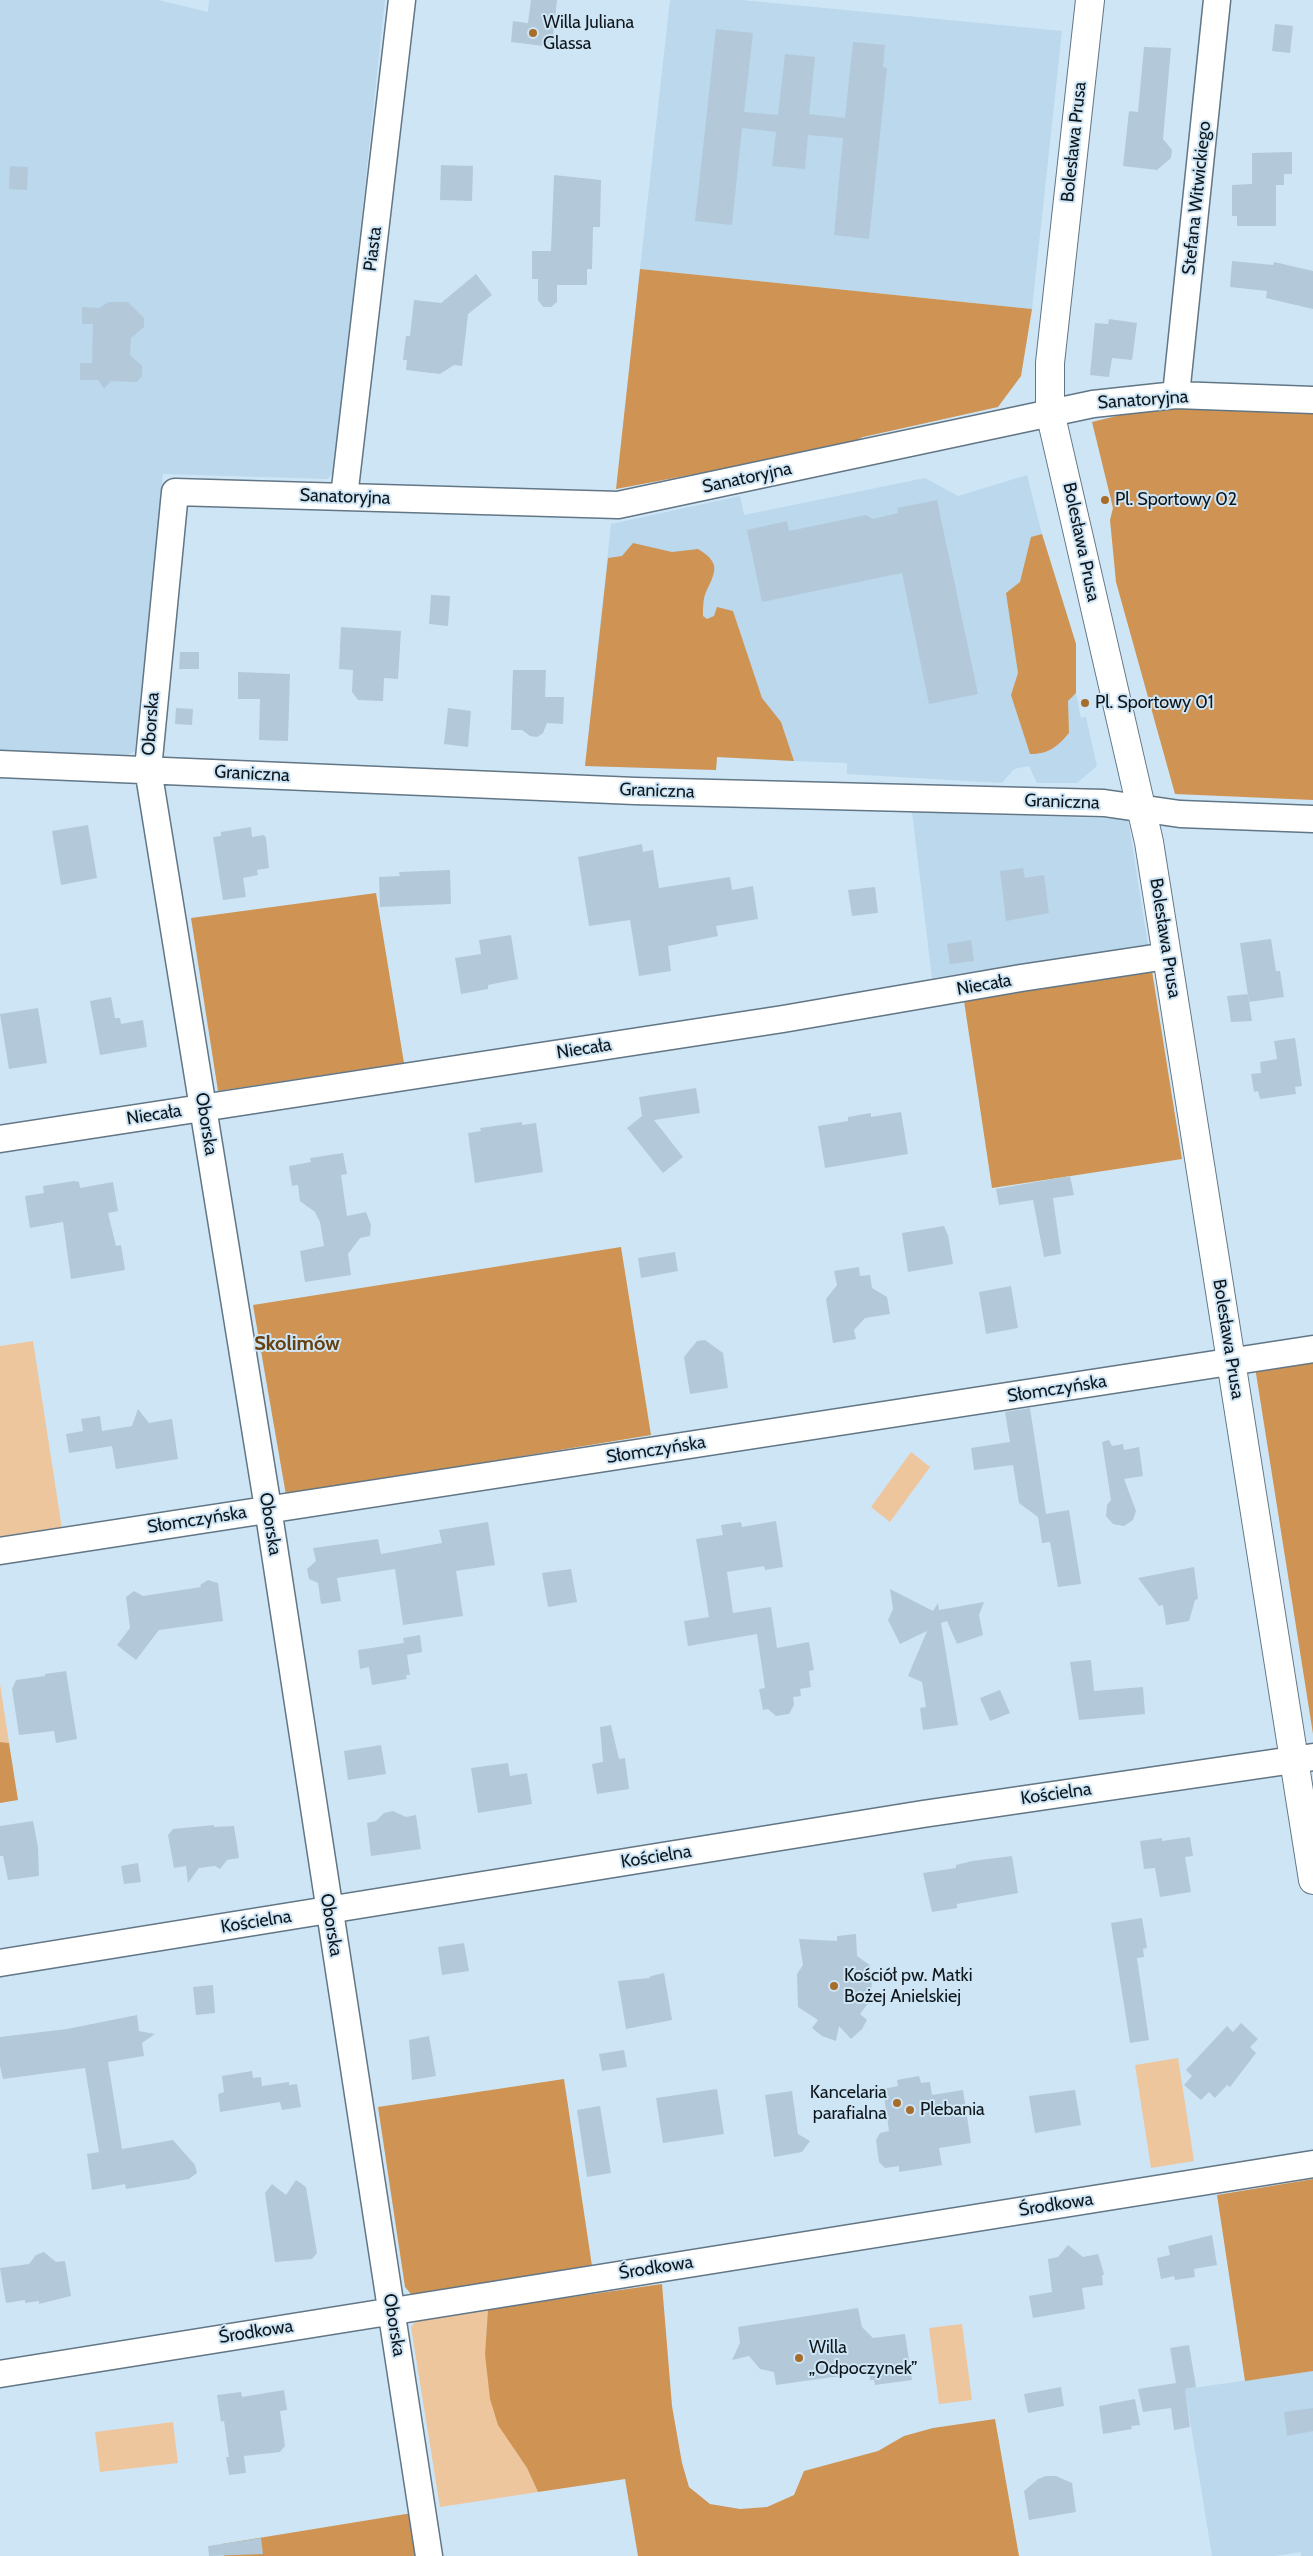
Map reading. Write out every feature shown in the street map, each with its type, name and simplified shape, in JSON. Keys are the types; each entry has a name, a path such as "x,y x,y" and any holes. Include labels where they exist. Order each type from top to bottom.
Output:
{"street":[{"name":"Piasta","path":"344,497 402,0"},
{"name":"Bolesława Prusa","path":"1090,0 1050,363 1050,412 1143,808 1231,1362 1303,1758 1313,1880"},
{"name":"Stefana Witwickiego","path":"1176,395 1217,0"},
{"name":"Sanatoryjna","path":"175,492 618,505 1093,404 1176,395 1313,400"},
{"name":"Oborska","path":"175,492 148,769 268,1508 429,2556"},
{"name":"Graniczna","path":"0,764 635,791 1104,803 1180,814 1313,819"},
{"name":"Niecała","path":"0,1139 783,1019 1021,978 1167,956"},
{"name":"Słomczyńska","path":"0,1551 268,1508 1313,1349"},
{"name":"Kościelna","path":"0,1963 923,1814 1303,1758"},
{"name":"Środkowa","path":"0,2374 1313,2164"}],"shaded area":[{"path":"0,0 158,0 208,12 209,0 385,0 334,473 327,479 163,474 135,751 126,756 0,752"},
{"path":"670,0 742,0 1062,31 1032,309 640,269"},
{"path":"640,269 1032,309 1021,376 998,407 863,437 850,443 801,454 616,489"},
{"path":"1157,406 1313,414 1313,800 1175,794 1116,582 1110,520 1113,508 1092,422"},
{"path":"1027,475 1042,534 1076,644 1076,693 1081,718 1086,717 1097,766 1077,783 1037,783 1029,766 1014,769 1002,783 847,774 847,763 717,757 716,770 585,766 611,524 740,496 744,515 925,478 958,496"},
{"path":"1042,534 1076,644 1076,693 1068,701 1069,733 1052,749 1042,753 1030,754 1011,695 1018,673 1006,593 1020,582 1031,537"},
{"path":"633,543 672,552 698,549 713,563 714,573 704,597 703,616 707,619 714,616 717,607 733,611 762,698 781,722 794,761 717,757 716,770 585,766 608,558 622,556"},
{"path":"912,812 1128,819 1148,945 932,978"},
{"path":"376,893 404,1063 218,1091 191,918"},
{"path":"1152,971 1182,1159 992,1188 964,1001"},
{"path":"621,1247 651,1435 286,1495 253,1305"},
{"path":"33,1341 62,1529 0,1538 0,1346"},
{"path":"1313,1358 1313,1734 1255,1367"},
{"path":"911,1452 930,1467 890,1522 871,1507"},
{"path":"0,1684 9,1743 0,1742"},
{"path":"0,1742 9,1743 18,1800 0,1803"},
{"path":"1178,2058 1194,2161 1151,2168 1135,2065"},
{"path":"564,2079 592,2266 411,2294 405,2287 378,2107"},
{"path":"1313,2179 1313,2371 1245,2381 1217,2195"},
{"path":"662,2284 672,2406 682,2463 689,2487 710,2504 740,2509 767,2507 794,2495 804,2471 878,2451 904,2436 933,2428 995,2419 1019,2556 638,2556 625,2479 538,2492 527,2468 498,2425 490,2399 485,2354 488,2309"},
{"path":"488,2309 485,2354 514,2449 527,2468 538,2492 440,2507 411,2327 417,2320"},
{"path":"962,2324 972,2400 939,2404 929,2328"},
{"path":"1313,2371 1313,2556 1301,2556 1301,2552 1275,2556 1212,2556 1185,2389"},
{"path":"173,2422 178,2463 100,2472 95,2432"},
{"path":"412,2513 419,2556 224,2556 222,2544"}],"building":[{"name":"Willa Juliana Glassa","path":"531,0 557,0 552,47 511,42 513,21 528,23"},
{"path":"1275,24 1293,26 1290,53 1272,51"},
{"path":"716,29 753,33 744,112 778,115 785,54 815,57 809,114 845,118 853,42 885,45 883,67 887,68 869,239 834,235 843,138 808,135 805,169 772,166 776,132 742,128 732,225 695,221"},
{"path":"1144,47 1171,48 1163,139 1172,150 1171,158 1157,170 1123,166 1129,111 1138,112"},
{"path":"1292,152 1292,174 1284,174 1284,185 1276,185 1276,226 1237,226 1237,216 1232,216 1232,185 1252,184 1252,153"},
{"path":"441,165 473,166 472,201 440,200"},
{"path":"10,166 28,167 27,190 9,189"},
{"path":"554,175 601,180 600,227 593,227 592,269 587,269 587,285 557,285 557,302 551,307 543,307 538,300 538,279 532,279 532,251 551,251"},
{"path":"1232,261 1273,265 1274,262 1313,271 1313,309 1266,298 1267,291 1230,287"},
{"path":"476,274 492,295 468,314 462,366 454,365 440,374 406,370 407,360 403,360 406,336 410,336 414,300 441,303"},
{"path":"109,302 128,302 144,318 144,327 131,338 130,355 142,366 142,376 137,382 111,381 104,389 98,380 80,380 80,363 92,363 93,324 82,324 82,307 99,308"},
{"path":"1109,319 1137,323 1132,360 1112,358 1109,377 1090,375 1095,323 1108,324"},
{"path":"937,500 978,694 929,704 902,573 762,602 747,530 787,521 789,531 866,515 873,519 898,513 897,508"},
{"path":"431,595 450,596 448,626 429,624"},
{"path":"341,627 401,631 398,679 384,678 383,701 358,700 352,692 353,670 339,669"},
{"path":"180,652 199,652 199,669 179,669"},
{"path":"513,670 546,670 545,697 564,697 563,724 547,723 543,733 537,737 530,736 522,730 511,730"},
{"path":"238,672 290,674 288,741 259,740 260,699 238,699"},
{"path":"176,708 193,709 192,725 175,724"},
{"path":"448,708 471,711 468,747 444,744"},
{"path":"88,825 97,878 61,885 52,831"},
{"path":"251,827 252,837 264,835 266,838 269,868 257,870 258,875 243,878 246,897 223,900 213,837 221,836 221,832"},
{"path":"642,844 643,852 653,850 659,888 730,877 732,890 753,886 758,919 716,926 718,936 668,946 671,971 639,976 630,920 589,926 578,857"},
{"path":"1023,868 1025,878 1044,875 1049,913 1006,921 1000,871"},
{"path":"450,870 451,904 380,907 379,877 400,876 399,872"},
{"path":"875,887 878,913 852,916 848,890"},
{"path":"511,935 518,979 488,985 488,989 461,994 455,958 481,954 479,940"},
{"path":"1271,939 1276,971 1280,971 1284,997 1249,1002 1240,943"},
{"path":"971,940 974,961 950,964 947,944"},
{"path":"1248,994 1252,1021 1231,1022 1227,996"},
{"path":"111,997 115,1018 120,1018 121,1024 143,1020 147,1047 100,1055 90,1001"},
{"path":"38,1008 47,1063 9,1069 0,1014"},
{"path":"1295,1038 1302,1086 1295,1087 1296,1094 1260,1099 1258,1091 1254,1092 1251,1074 1261,1073 1260,1062 1277,1059 1274,1041"},
{"path":"696,1088 700,1113 654,1120 683,1157 663,1173 627,1128 642,1116 639,1097"},
{"path":"901,1112 908,1154 825,1168 818,1126 848,1121 848,1117 871,1113 871,1117"},
{"path":"522,1122 522,1125 536,1123 543,1172 475,1183 468,1133 481,1131 480,1128"},
{"path":"343,1153 347,1174 341,1175 347,1216 366,1212 371,1225 370,1236 360,1238 348,1254 351,1275 305,1282 300,1251 324,1246 320,1222 315,1212 300,1201 298,1185 292,1186 289,1166 311,1162 310,1158"},
{"path":"1070,1176 1074,1195 1053,1198 1061,1254 1044,1257 1033,1200 999,1205 996,1189"},
{"path":"74,1181 79,1182 80,1188 113,1182 118,1211 108,1213 116,1246 121,1245 125,1270 71,1279 63,1222 30,1228 25,1196 44,1193 43,1186"},
{"path":"944,1226 948,1235 953,1264 908,1272 902,1233"},
{"path":"675,1252 678,1271 641,1278 638,1258"},
{"path":"859,1267 860,1276 870,1275 872,1288 887,1297 890,1314 865,1318 854,1330 856,1339 833,1343 826,1299 837,1285 834,1271"},
{"path":"1011,1286 1018,1328 986,1334 979,1292"},
{"path":"705,1340 723,1353 728,1388 690,1394 684,1357 697,1341"},
{"path":"1030,1408 1046,1514 1069,1510 1081,1584 1058,1587 1050,1542 1042,1543 1038,1517 1019,1503 1013,1465 974,1470 971,1448 1010,1442 1005,1412"},
{"path":"138,1409 149,1423 172,1419 178,1459 116,1469 112,1446 69,1453 66,1434 83,1431 81,1419 100,1416 102,1431 132,1426"},
{"path":"1109,1440 1112,1446 1123,1444 1124,1450 1139,1447 1143,1476 1124,1479 1136,1511 1133,1520 1124,1526 1113,1524 1106,1516 1107,1505 1111,1500 1102,1442"},
{"path":"776,1521 783,1567 765,1570 764,1566 727,1572 733,1613 771,1607 777,1648 809,1642 814,1670 809,1671 811,1687 800,1689 801,1696 793,1697 794,1705 789,1714 776,1716 768,1709 763,1710 759,1689 765,1688 757,1634 688,1646 684,1621 709,1617 696,1539 723,1535 721,1525 741,1522 742,1527"},
{"path":"488,1522 495,1565 456,1571 463,1616 403,1625 395,1569 337,1578 341,1601 321,1604 318,1583 309,1579 307,1569 316,1561 313,1548 378,1539 381,1554 442,1543 439,1530"},
{"path":"1194,1567 1198,1599 1195,1600 1189,1621 1166,1625 1163,1605 1159,1606 1138,1578"},
{"path":"571,1569 577,1602 548,1607 542,1573"},
{"path":"208,1580 218,1583 223,1621 159,1630 136,1660 117,1645 130,1628 126,1597 134,1591 143,1596 201,1587 200,1585"},
{"path":"890,1589 933,1611 938,1603 939,1610 984,1602 979,1615 983,1635 957,1644 947,1621 941,1623 958,1725 923,1730 920,1708 926,1707 922,1682 908,1676 927,1631 900,1644 888,1620 893,1609"},
{"path":"420,1635 422,1652 407,1655 410,1675 406,1675 407,1679 372,1685 369,1667 360,1669 358,1650 404,1643 403,1638"},
{"path":"1091,1660 1094,1691 1143,1687 1145,1714 1079,1720 1070,1662"},
{"path":"66,1671 77,1739 56,1743 54,1731 19,1735 12,1689 16,1680"},
{"path":"1000,1690 1010,1713 990,1721 980,1698"},
{"path":"611,1725 619,1759 625,1758 629,1789 597,1794 592,1764 603,1762 600,1727"},
{"path":"381,1745 386,1774 348,1780 344,1751"},
{"path":"508,1763 510,1776 527,1773 532,1804 478,1813 471,1768"},
{"path":"393,1811 406,1817 416,1815 421,1849 371,1856 367,1823 376,1821 384,1813"},
{"path":"33,1821 38,1847 39,1876 8,1880 3,1856 0,1856 0,1826"},
{"path":"214,1825 214,1827 234,1826 239,1858 227,1860 220,1869 215,1866 199,1868 188,1883 186,1866 174,1868 168,1835 173,1829"},
{"path":"1190,1837 1193,1856 1185,1857 1191,1892 1160,1897 1155,1868 1144,1869 1140,1841 1162,1838 1162,1841"},
{"path":"1012,1856 1018,1893 957,1904 957,1908 932,1912 923,1873 956,1868 956,1865 972,1861"},
{"path":"138,1863 141,1882 124,1884 121,1866"},
{"path":"1142,1918 1147,1948 1143,1949 1144,1957 1137,1958 1149,2040 1130,2043 1111,1923"},
{"name":"Kościół pw. Matki Bożej Anielskiej","path":"856,1934 857,1956 871,1966 872,1998 860,2014 867,2020 862,2029 851,2039 839,2026 836,2041 822,2036 812,2028 818,2020 798,2007 797,1974 803,1965 799,1939 837,1941 837,1936"},
{"path":"464,1943 469,1971 442,1975 438,1947"},
{"path":"664,1973 672,2020 626,2029 618,1981 649,1978"},
{"path":"213,1985 215,2013 196,2015 193,1987"},
{"path":"137,2015 139,2031 155,2034 142,2043 144,2056 108,2062 122,2149 173,2140 195,2165 197,2173 189,2179 126,2189 125,2184 92,2190 87,2154 99,2152 85,2068 3,2079 0,2066 0,2037 67,2029"},
{"path":"1241,2023 1258,2039 1250,2047 1256,2053 1230,2087 1227,2085 1215,2098 1209,2092 1201,2100 1184,2085 1192,2076 1186,2070 1227,2026 1233,2032"},
{"path":"429,2036 436,2076 412,2080 409,2040"},
{"path":"624,2050 627,2067 602,2071 599,2054"},
{"path":"252,2071 253,2078 261,2077 262,2086 289,2082 289,2085 297,2084 301,2107 282,2110 280,2102 220,2112 218,2094 224,2092 222,2076"},
{"name":"Plebania","path":"919,2076 921,2083 930,2082 932,2095 963,2090 971,2143 939,2148 942,2165 899,2172 899,2166 885,2168 879,2162 876,2140 880,2133 889,2131 883,2089 898,2086 897,2080"},
{"path":"717,2089 724,2134 663,2143 656,2098"},
{"path":"1075,2090 1081,2125 1035,2133 1029,2096"},
{"path":"792,2091 798,2134 810,2141 802,2152 774,2157 765,2095"},
{"path":"600,2106 611,2173 587,2177 577,2110"},
{"path":"296,2180 306,2187 317,2253 312,2259 275,2262 265,2193 272,2184 286,2195"},
{"path":"1212,2235 1217,2265 1194,2269 1195,2277 1175,2280 1174,2276 1161,2279 1157,2258 1170,2255 1168,2246"},
{"path":"1068,2245 1083,2257 1098,2254 1104,2274 1102,2276 1103,2285 1082,2288 1085,2309 1033,2318 1029,2296 1052,2292 1048,2259 1058,2257"},
{"path":"44,2252 56,2262 65,2261 71,2296 39,2304 39,2301 25,2303 25,2300 6,2303 0,2268 29,2264 36,2255"},
{"name":"Willa „Odpoczynek”","path":"858,2308 862,2327 873,2338 905,2334 912,2380 875,2385 874,2380 870,2380 869,2372 776,2385 774,2372 760,2369 749,2356 732,2360 740,2343 738,2327"},
{"path":"1189,2345 1196,2387 1185,2389 1190,2427 1174,2430 1171,2408 1143,2412 1138,2389 1176,2383 1170,2348"},
{"path":"1061,2387 1064,2406 1028,2413 1024,2394"},
{"path":"284,2390 287,2410 280,2411 285,2446 280,2452 244,2456 246,2473 229,2475 226,2457 229,2457 224,2421 221,2422 217,2395 241,2392 242,2397"},
{"path":"1135,2399 1140,2425 1131,2426 1132,2429 1103,2434 1099,2406"},
{"path":"1313,2408 1313,2431 1287,2436 1284,2412"},
{"path":"1046,2476 1056,2476 1072,2483 1076,2512 1029,2520 1024,2491 1038,2479"},
{"path":"261,2538 263,2554 209,2556 208,2546"}],"place":[{"name":"Willa Juliana Glassa","path":"533,33"},
{"name":"Pl. Sportowy 02","path":"1105,500"},
{"name":"Pl. Sportowy 01","path":"1085,703"},
{"name":"Kościół pw. Matki Bożej Anielskiej","path":"834,1986"},
{"name":"Kancelaria parafialna","path":"897,2103"},
{"name":"Plebania","path":"910,2110"},
{"name":"Willa „Odpoczynek”","path":"799,2358"}],"district":[{"name":"Skolimów","path":"297,1344"}]}
